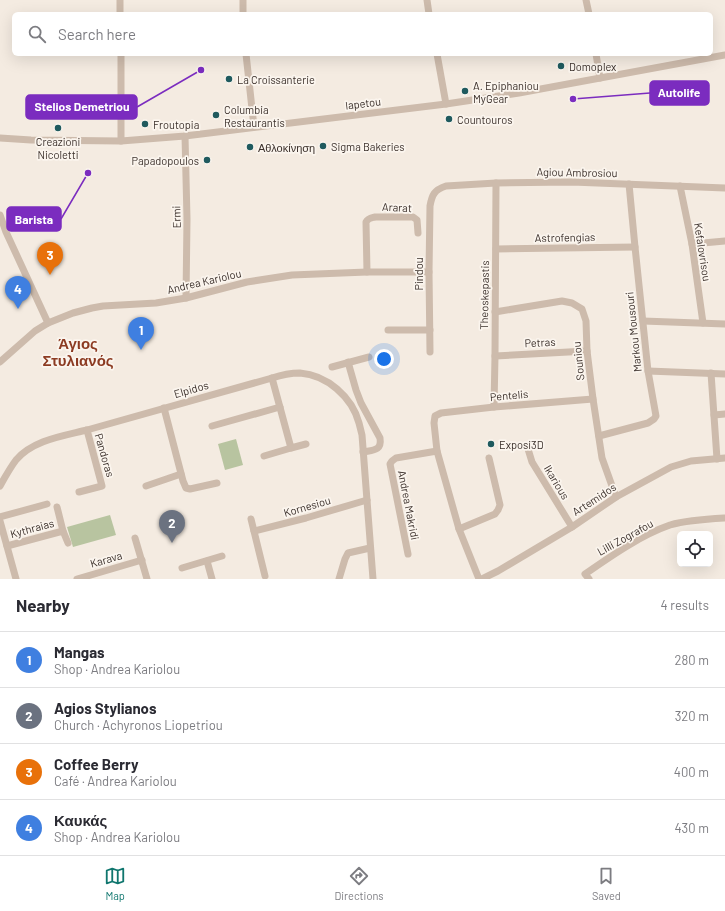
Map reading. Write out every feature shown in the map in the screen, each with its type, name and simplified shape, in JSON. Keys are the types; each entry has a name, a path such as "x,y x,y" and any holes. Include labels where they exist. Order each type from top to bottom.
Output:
{"street":[{"path":"120,0 120,12"},
{"path":"243,0 243,12"},
{"path":"427,0 430,12"},
{"path":"586,0 589,12"},
{"name":"Iapetou","path":"0,138 31,140 121,141 185,136 446,104 519,93 725,55"},
{"path":"121,56 121,141"},
{"path":"246,56 254,127"},
{"path":"437,56 446,104"},
{"path":"596,56 600,78"},
{"name":"Ermi","path":"185,136 187,219 186,298"},
{"name":"Agiou Ambrosiou","path":"432,197 438,189 446,186 496,183 572,182 725,188"},
{"name":"Theoskepastis","path":"494,407 496,183"},
{"name":"Markou Mousouri","path":"599,436 648,423 654,420 656,416 648,371 630,184"},
{"name":"Kefalovrisou","path":"680,186 692,244 703,323"},
{"name":"Pindou","path":"430,352 429,272 430,206 432,197"},
{"path":"0,215 6,232 48,323"},
{"name":"Ararat","path":"368,272 366,222 368,219 376,217 413,217 417,220 418,233"},
{"path":"692,244 725,241"},
{"name":"Astrofengias","path":"496,249 635,247"},
{"name":"Andrea Kariolou","path":"0,362 35,331 48,323 73,313 92,308 156,303 186,298 247,282 292,275 368,272 429,272"},
{"name":"Souniou","path":"495,312 562,301 572,303 582,309 586,321 587,351 602,458 616,497"},
{"path":"644,321 725,324"},
{"path":"388,330 430,330"},
{"name":"Petras","path":"495,356 587,351"},
{"path":"332,367 369,357"},
{"path":"348,362 361,403 380,438 381,444 379,447 363,452"},
{"path":"648,371 725,374"},
{"path":"711,373 714,415 721,458"},
{"name":"Elpidos","path":"0,486 17,458 36,444 287,374 313,376 336,388 354,409 359,422 362,435 372,579"},
{"path":"272,378 291,448"},
{"name":"Pentelis","path":"437,451 434,423 435,416 441,413 593,399"},
{"path":"212,426 280,407"},
{"path":"164,408 186,488 190,489 217,483"},
{"path":"714,415 725,414"},
{"name":"Pandoras","path":"79,492 102,486 87,430"},
{"path":"264,456 306,444"},
{"name":"Ikarious","path":"529,446 528,450 532,462 572,527"},
{"path":"437,451 459,529 481,579"},
{"name":"Andrea Makridi","path":"408,554 390,464 392,460 396,458 437,451"},
{"path":"459,529 495,514 498,510 500,505 488,458"},
{"name":"Artemidos","path":"481,579 498,571 572,527 616,497 671,467 691,461 721,458"},
{"path":"146,486 182,474"},
{"name":"Kornesiou","path":"254,531 306,518 366,500"},
{"path":"0,517 47,504"},
{"name":"Kythraias","path":"57,507 63,531 68,542"},
{"name":"Lilli Zografou","path":"587,576 614,554 638,540 670,525 698,519 725,518"},
{"path":"251,519 265,576"},
{"path":"0,521 16,579"},
{"name":"Kythraias","path":"7,546 63,531"},
{"path":"135,538 147,579"},
{"path":"339,579 348,554 354,551 370,548"},
{"path":"182,568 222,556"},
{"name":"Karava","path":"77,579 142,560"},
{"path":"206,561 212,579"}],"green space":[{"path":"236,439 243,465 225,470 218,444"},
{"path":"110,515 116,535 73,547 67,527"}],"place":[{"name":"Domoplex","path":"561,66"},
{"name":"Stelios Demetriou","path":"201,70"},
{"name":"La Croissanterie","path":"229,79"},
{"name":"A. Epiphaniou MyGear","path":"465,91"},
{"name":"Autolife","path":"573,99"},
{"name":"Columbia Restaurantis","path":"216,115"},
{"name":"Countouros","path":"449,119"},
{"name":"Froutopia","path":"145,124"},
{"name":"Creazioni Nicoletti","path":"58,128"},
{"name":"Sigma Bakeries","path":"323,146"},
{"name":"Αθλοκίνηση","path":"250,147"},
{"name":"Papadopoulos","path":"207,160"},
{"name":"Barista","path":"88,173"},
{"name":"Coffee Berry","path":"50,275"},
{"name":"Καυκάς","path":"18,309"},
{"name":"Mangas","path":"141,350"},
{"name":"Exposi3D","path":"491,444"},
{"name":"Agios Stylianos","path":"172,543"}],"district":[{"name":"Άγιος Στυλιανός","path":"78,352"}]}
